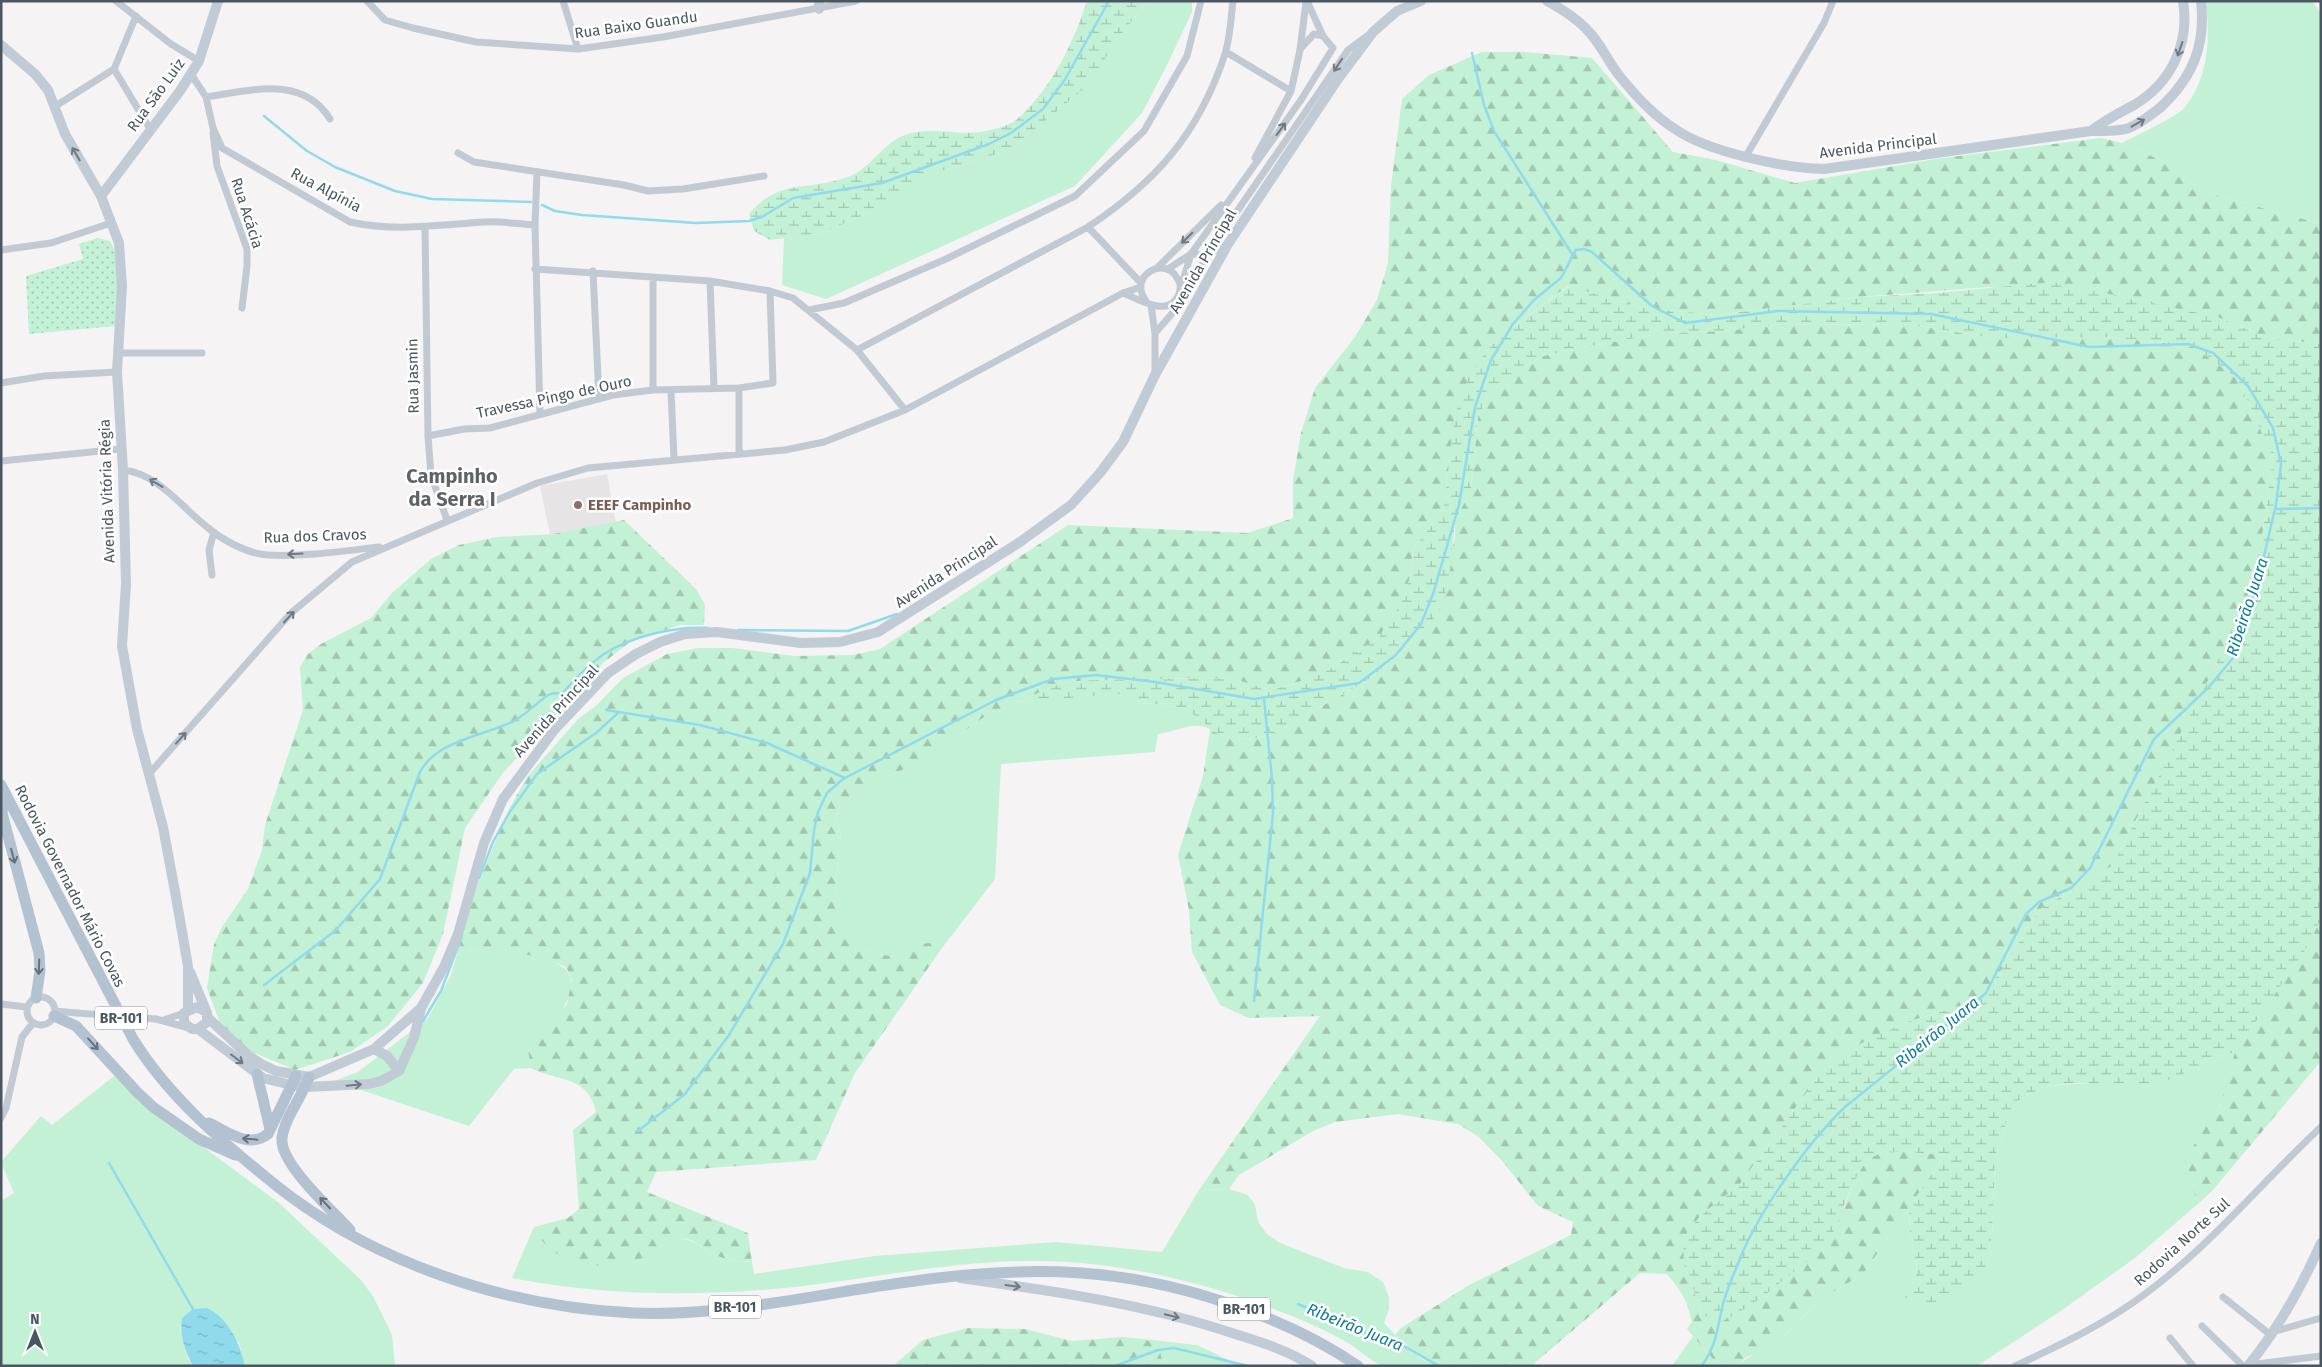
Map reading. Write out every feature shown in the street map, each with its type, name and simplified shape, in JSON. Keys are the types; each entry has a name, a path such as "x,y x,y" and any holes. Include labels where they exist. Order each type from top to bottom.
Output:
{"main road":[{"path":"2,788 2,813 39,953 40,971 36,998"},
{"name":"Rodovia Governador Mário Covas","path":"2,788 65,905 82,945 133,1039 159,1077 240,1156 301,1205 380,1250 439,1273 504,1294 568,1307 635,1313 688,1311 760,1304 947,1276 1040,1271 1082,1273 1121,1278 1185,1291 1228,1303 1318,1342 1358,1366"},
{"path":"55,1014 76,1026 137,1092 172,1121 210,1145 240,1156"},
{"path":"256,1074 270,1129"},
{"path":"199,1118 244,1140 254,1141 262,1139 270,1129 293,1081"},
{"path":"307,1082 284,1130 283,1149 287,1158 311,1188 358,1238"}],"street":[{"path":"116,1 171,44 199,61"},
{"name":"Rua Baixo Guandu","path":"367,1 385,20 413,28 476,42 578,49 819,5 856,1"},
{"path":"563,1 578,49"},
{"path":"809,310 844,303 946,259 1074,196 1144,131 1187,56 1201,1"},
{"path":"857,350 1088,227 1118,207 1149,181 1196,122 1226,52 1233,1"},
{"path":"1168,269 1190,254 1301,100 1333,48 1323,36 1306,1"},
{"path":"1155,375 1155,333 1149,303 1141,294 1141,285 1146,273 1157,268 1220,207 1256,158 1290,91 1300,50 1306,1"},
{"name":"Avenida Principal","path":"399,1071 414,1038 421,1008 451,950 484,842 506,794 554,730 608,673 636,654 660,642 685,634 717,632 801,644 840,642 878,632 1020,542 1071,505 1100,473 1123,442 1155,375 1228,244 1277,162 1373,32 1397,12 1421,1"},
{"name":"Avenida Principal","path":"1547,1 1568,13 1590,33 1618,74 1639,97 1675,130 1746,156 1806,169 1824,169 2091,131 2115,131 2129,128 2150,116 2178,91 2190,72 2198,50 2203,26 2201,1"},
{"path":"1746,156 1824,23 1834,1"},
{"name":"Avenida Principal","path":"2091,131 2105,120 2136,104 2160,84 2175,64 2184,40 2185,13 2183,1"},
{"name":"Rua São Luiz","path":"101,196 199,61 216,3"},
{"path":"54,107 114,68 136,16"},
{"path":"1155,333 1180,299 1207,255 1277,162 1348,50 1373,32"},
{"path":"1300,50 1314,34 1323,36"},
{"name":"Avenida Vitória Régia","path":"1,45 35,74 48,90 65,134 101,196 119,243 122,286 117,372 123,470 126,584 122,646 137,729 163,827 188,966 207,1014"},
{"path":"1226,52 1290,91"},
{"path":"114,68 150,129"},
{"name":"Rua Alpínia","path":"191,74 206,97 212,128 222,148 350,222 372,227 425,228 486,222 535,225"},
{"path":"206,97 264,88 285,89 321,105 330,120"},
{"path":"1301,100 1311,106"},
{"name":"Rua Acácia","path":"212,128 217,166 247,249 242,308"},
{"path":"458,153 474,162 624,185 648,192 683,189 764,176"},
{"path":"537,172 535,269 540,414"},
{"path":"1,250 51,243 111,223"},
{"path":"1088,227 1141,285"},
{"name":"Rua Jasmin","path":"425,228 428,436 431,475 447,520"},
{"path":"1190,254 1207,255 1228,244"},
{"path":"1180,299 1181,287 1190,254"},
{"path":"1157,268 1168,269 1177,276 1181,287"},
{"path":"535,269 593,271 653,278 710,281 770,291 793,298 857,350 905,410"},
{"path":"593,271 598,399"},
{"path":"653,278 653,390"},
{"path":"710,281 714,388"},
{"path":"149,774 291,613 352,562 384,546 536,483 588,468 674,458 785,450 824,442 905,410 1141,285"},
{"name":"Travessa Pingo de Ouro","path":"428,436 464,429 490,428 613,394 653,390 739,388 773,383 770,291"},
{"path":"1123,293 1159,308 1170,306 1180,299"},
{"path":"118,353 202,353"},
{"path":"1,383 44,376 117,372"},
{"path":"739,388 739,454"},
{"path":"670,391 674,458"},
{"path":"1,461 121,449"},
{"name":"Rua dos Cravos","path":"123,470 130,471 160,485 214,532 241,548 267,555 343,551 384,546"},
{"path":"212,575 209,550 214,532"},
{"path":"343,551 352,562"},
{"name":"Avenida Vitória Régia","path":"186,1012 188,966"},
{"path":"1,1004 27,1006 36,998 43,997 50,1000 55,1014"},
{"path":"27,1006 28,1016 32,1023"},
{"path":"160,1020 197,1007 207,1014 248,1056 293,1081"},
{"name":"Avenida Principal","path":"307,1082 374,1049 421,1008"},
{"path":"32,1023 47,1024 55,1014 77,1012 160,1020 195,1029 206,1022 207,1014"},
{"path":"186,1012 184,1023 256,1074 269,1080 369,1084 381,1081 399,1071 386,1056 374,1049"},
{"path":"1,1118 6,1108 22,1037 32,1023"},
{"name":"Rodovia Norte Sul","path":"2015,1366 2077,1337 2112,1317 2162,1281 2220,1229 2321,1127"},
{"path":"2248,1365 2274,1334 2305,1280 2319,1249"},
{"path":"947,1276 1104,1299 1213,1326 1261,1342 1312,1366"},
{"path":"2223,1297 2274,1334"},
{"path":"2274,1334 2321,1318"},
{"path":"2202,1326 2242,1366"},
{"path":"2170,1338 2193,1366"},
{"path":"2248,1365 2321,1356"}],"shaded area":[{"name":"EEEF Campinho","path":"607,474 616,523 550,535 540,486"}],"green space":[{"path":"1087,1 1148,1 1119,37 1087,86 1010,150 938,172 883,206 823,233 770,240 754,231 749,214 771,195 793,188 831,182 854,174 870,163 891,143 908,134 926,131 980,132 1004,126 1016,120 1029,108 1050,81 1068,50"},
{"path":"1148,1 1192,1 1192,12 1142,113 1075,186 826,299 782,285 784,238 823,233 883,206 938,172 1010,150 1036,128 1119,37"},
{"path":"2206,1 2312,1 2321,13 2321,224 2204,192 2160,160 2122,143 2174,116 2185,107 2193,96 2199,83 2206,57 2208,29"},
{"path":"1482,52 1525,52 1592,58 1673,152 1716,160 1795,183 1936,159 2101,138 2122,143 2160,160 2204,192 2321,224 2321,344 2268,338 2217,317 2169,308 1989,287 1860,297 1715,315 1639,307 1568,286 1507,331 1487,350 1455,414 1444,507 1413,550 1411,575 1401,603 1379,637 1332,668 1308,679 1272,690 1233,679 1210,678 1086,680 1059,684 984,717 923,761 867,785 840,806 836,817 841,834 835,892 836,912 842,925 863,950 879,955 897,956 915,944 933,943 942,948 855,1073 816,1160 656,1172 647,1192 748,1233 752,1262 736,1261 721,1257 693,1241 685,1239 668,1243 635,1261 607,1266 578,1262 552,1250 542,1240 534,1227 568,1218 579,1209 573,1130 596,1112 592,1100 586,1091 579,1086 571,1081 531,1068 528,1050 536,1037 567,1004 572,980 566,967 549,960 496,947 457,954 474,893 510,807 528,776 578,719 597,705 623,678 667,654 698,648 732,648 795,656 853,655 880,649 1068,525 1248,533 1293,518 1293,480 1301,433 1315,388 1355,337 1377,300 1388,263 1391,186 1402,99 1429,75"},
{"path":"98,238 110,241 116,258 115,326 29,334 26,276 83,259 79,244"},
{"path":"2053,282 2217,317 2268,338 2321,344 2321,919 2307,947 2235,1052 2208,1060 2178,1077 2148,1085 2076,1083 2045,1086 2018,1101 2006,1123 1995,1157 1992,1237 1985,1269 1963,1293 1928,1306 1901,1296 1915,1281 1917,1268 1910,1234 1909,1207 1945,1155 1890,1152 1876,1155 1867,1161 1854,1183 1831,1237 1824,1247 1764,1296 1723,1321 1701,1315 1684,1265 1683,1238 1700,1216 1739,1185 1818,1077 1839,1056 1869,1039 1907,1022 1973,1002 1990,986 2013,953 2029,924 2044,905 2067,894 2112,866 2213,671 2257,575 2273,457 2237,378 2205,355 2164,343 2109,337 1994,338 1912,325 1782,324 1725,331 1664,333 1543,356 1508,377 1491,393 1478,416 1471,490 1455,521 1449,582 1438,614 1401,653 1366,681 1271,735 1250,739 1220,735 1186,709 1141,702 1118,694 1018,702 1059,684 1086,680 1233,679 1272,690 1308,679 1332,668 1379,637 1401,603 1411,575 1413,550 1444,507 1455,414 1468,378 1487,350 1507,331 1569,286 1639,307 1715,315 1860,297 1936,293"},
{"path":"1782,324 1912,325 1994,338 2109,337 2164,343 2205,355 2237,378 2273,457 2257,575 2213,671 2112,866 2067,894 2044,905 2029,924 2013,953 1990,986 1973,1002 1907,1022 1869,1039 1818,1077 1739,1185 1700,1216 1684,1265 1701,1315 1845,1207 1860,1170 1876,1155 1890,1152 1910,1152 1945,1155 1863,1274 1831,1293 1811,1309 1785,1335 1735,1366 1719,1366 1687,1329 1692,1322 1686,1301 1667,1274 1640,1273 1531,1366 1431,1366 1395,1335 1401,1328 1469,1285 1571,1235 1573,1222 1538,1206 1503,1162 1479,1137 1458,1124 1398,1114 1335,1122 1313,1131 1239,1175 1229,1189 1199,1190 1320,1016 1249,1018 1220,1005 1192,952 1189,910 1178,855 1203,776 1210,729 1220,735 1250,739 1271,735 1366,681 1401,653 1438,614 1455,536 1455,521 1471,490 1478,416 1491,393 1508,377 1543,356 1579,348 1664,333 1725,331"},
{"path":"624,520 696,589 705,605 704,625 680,625 630,642 603,663 502,774 465,828 443,934 423,983 388,1026 350,1052 295,1070 245,1049 220,1023 207,988 214,944 222,927 248,889 262,850 265,825 303,710 300,667 308,654 321,644 371,618 392,593 431,559 459,545 497,537 553,534"},
{"path":"1118,694 1141,702 1186,709 1220,735 1203,727 1189,726 1158,734 1155,752 1001,764 995,879 942,948 933,943 897,956 879,955 863,950 842,925 836,912 835,892 841,834 836,818 840,806 867,785 923,761 984,717 1018,702"},
{"path":"2321,919 2321,1061 2213,1190 2199,1203 2189,1180 2188,1156 2200,1134 2220,1107 2235,1052 2307,947"},
{"path":"496,947 543,958 564,968 571,979 571,990 566,1003 557,1016 528,1050 531,1068 514,1069 469,1126 334,1081 358,1072 428,1018 451,975 457,954"},
{"path":"2235,1052 2222,1102 2191,1151 2189,1171 2199,1203 2135,1258 2062,1310 1977,1366 1735,1366 1785,1335 1811,1309 1831,1293 1863,1274 1909,1207 1910,1234 1917,1268 1915,1281 1901,1296 1985,1269 1992,1237 1995,1157 2006,1123 2018,1101 2045,1086 2178,1077 2208,1060"},
{"path":"114,1076 159,1114 279,1203 360,1279 373,1296 392,1335 395,1366 245,1366 239,1343 199,1308 180,1327 187,1357 193,1366 1,1366 1,1201 14,1193 1,1162 41,1116 52,1125"},
{"path":"1229,1189 1248,1195 1255,1205 1258,1222 1267,1234 1280,1243 1344,1268 1368,1272 1383,1282 1389,1297 1389,1309 1384,1323 1404,1344 1431,1366 1383,1366 1330,1333 1251,1301 1204,1286 1155,1274 1082,1263 1009,1261 938,1268 795,1287 688,1293 618,1291 547,1284 512,1278 534,1227 538,1235 637,1260 671,1241 683,1239 720,1257 752,1262 754,1274 875,1256 1056,1242 1162,1252 1199,1190"},
{"path":"967,1328 1025,1329 1072,1341 1123,1337 1143,1339 1154,1343 1162,1359 1157,1366 893,1366 923,1340"},
{"path":"1693,1336 1719,1366 1672,1366"},
{"path":"1143,1339 1197,1345 1241,1366 1157,1366 1162,1359 1153,1343"}],"water":[{"path":"207,1308 221,1318 232,1332 245,1366 193,1366 183,1343 182,1318 193,1309"}],"waterway":[{"path":"542,205 555,211 582,215 696,223 749,221 762,217 793,198 882,183 989,144 1011,133 1043,109 1064,81 1109,1"},
{"path":"1472,53 1484,105 1494,131 1572,254"},
{"path":"264,116 307,151 335,167 395,191 432,199 531,202"},
{"path":"638,1131 685,1094 729,1035 783,944 810,873 814,830 818,812 827,793 843,779 996,700 1053,679 1096,675 1155,682 1254,699 1359,683 1396,655 1421,624 1433,594 1459,505 1475,407 1491,360 1513,324 1534,300 1561,278 1576,250 1584,249 1592,252 1652,306 1685,323 1778,311 1931,314 2089,347 2188,344 2213,353 2248,386 2273,428 2281,464 2276,505 2259,577 2238,648 2233,658 2208,688 2154,739 2090,868 2071,888 2039,902 2026,914 1986,993 1845,1107 1815,1139 1771,1201 1747,1242 1725,1297 1713,1344 1702,1366"},
{"name":"Ribeirão Juara","path":"2275,509 2321,508"},
{"path":"738,630 848,631 897,614"},
{"path":"264,985 336,930 380,879 420,772 428,761 449,746 514,721 548,695 562,694 592,663 604,654 627,642 668,631 708,628"},
{"path":"1254,1001 1273,813 1272,779 1264,699"},
{"path":"606,710 700,725 767,743 845,778"},
{"path":"479,878 493,842 509,813 537,774 596,733 619,712"},
{"path":"423,1021 441,991 462,936"},
{"path":"109,1163 194,1311"},
{"name":"Ribeirão Juara","path":"1298,1304 1363,1332 1397,1342 1439,1366"},
{"name":"Ribeirão Juara","path":"1115,1366 1158,1350 1174,1348 1248,1366"}],"place":[{"name":"EEEF Campinho","path":"578,505"}],"district":[{"name":"Campinho da Serra I","path":"452,488"}]}
